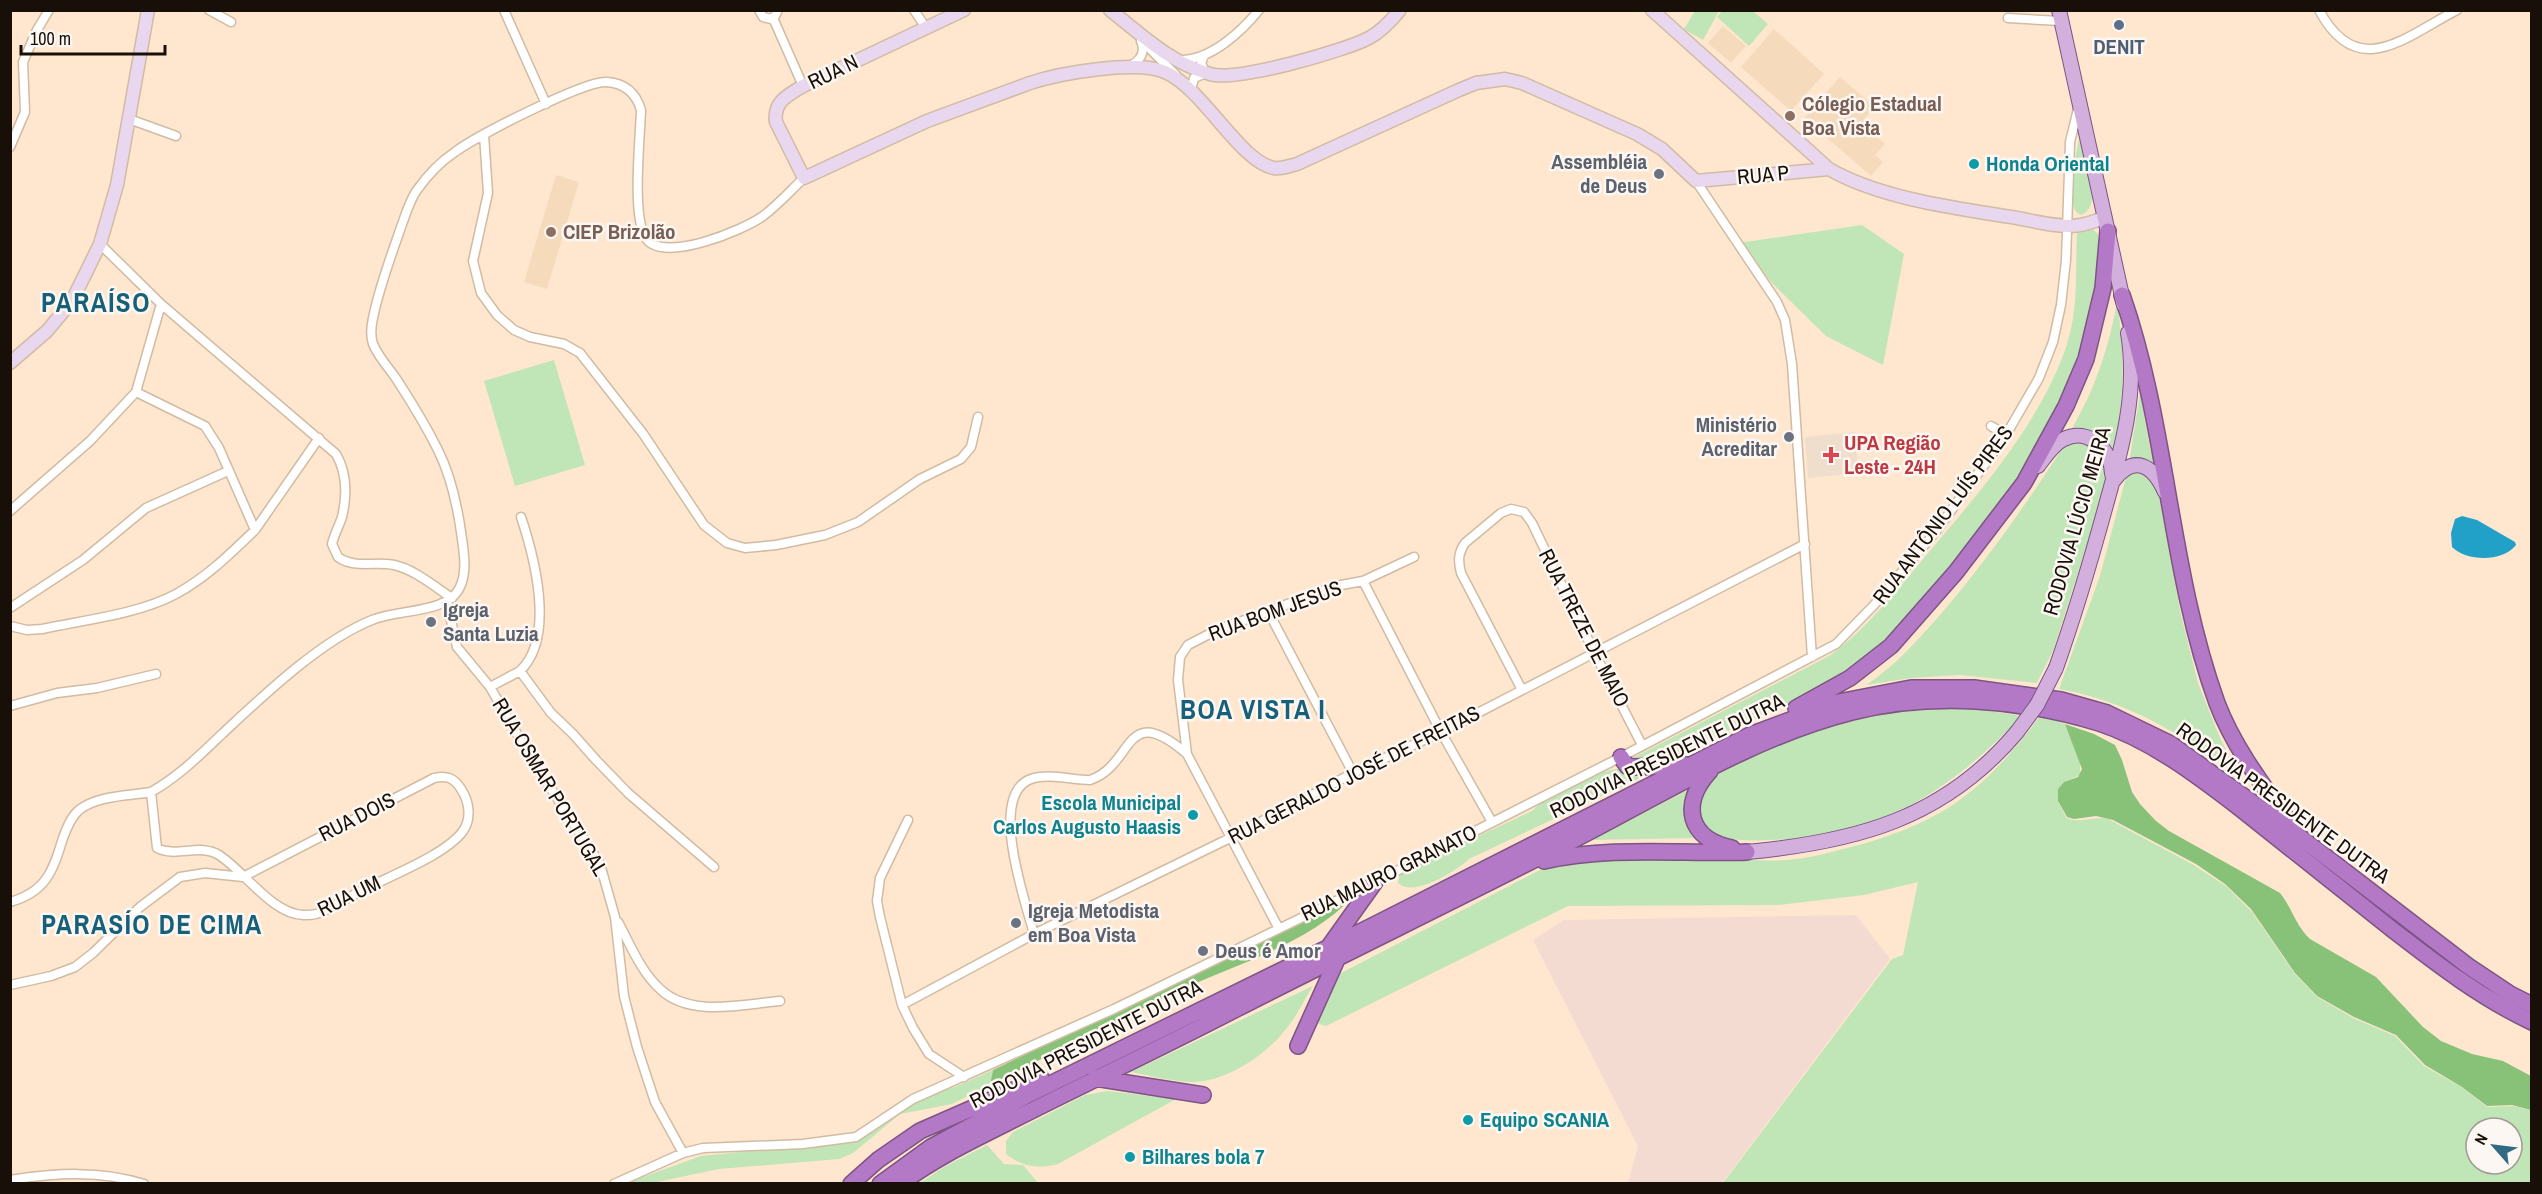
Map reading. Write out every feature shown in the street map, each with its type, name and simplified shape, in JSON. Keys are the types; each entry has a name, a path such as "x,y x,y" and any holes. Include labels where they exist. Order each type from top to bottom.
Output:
{"highway":[{"path":"1750,735 1850,678 1891,646 1956,572 2024,483 2066,406 2086,359 2103,288 2107,224"},
{"path":"2122,295 2141,356 2192,616 2218,705 2246,759 2300,837"},
{"name":"RODOVIA PRESIDENTE DUTRA","path":"900,1184 957,1146 1095,1078 1750,735 1838,702 1911,688 1974,688 2061,700 2107,713 2171,744 2300,837 2468,966 2510,994 2532,1005"},
{"name":"RODOVIA PRESIDENTE DUTRA","path":"880,1184 912,1158 1030,1094 1169,1026 1522,866 1714,766 1808,725 1888,705 1941,699 1996,703 2052,711 2102,724 2134,738 2165,755 2218,792 2448,972 2506,1010 2532,1022"},
{"path":"1621,757 1627,766 1635,768 1692,765"},
{"path":"1714,766 1699,783 1694,793 1691,804 1692,818 1700,833 1707,838 1724,846 1747,852"},
{"path":"1522,866 1560,857 1613,852 1694,854 1747,852"},
{"path":"1298,1046 1333,953 1375,882"},
{"path":"851,1184 878,1160 920,1131 959,1112 1169,1026"},
{"path":"1095,1078 1203,1095"}],"main road":[{"name":"RODOVIA LÚCIO MEIRA","path":"1747,852 1834,841 1890,824 1928,806 1957,787 1993,758 2017,732 2037,705 2056,668 2122,448 2132,363 2122,295 2060,16"},
{"path":"2024,483 2060,441 2074,435 2089,438 2104,450 2111,463 2112,482"},
{"path":"2112,482 2127,467 2143,466 2157,477 2168,501"}],"street":[{"path":"10,147 25,112 23,62 49,10"},
{"path":"10,363 47,331 72,301 100,244 117,185 148,10"},
{"path":"209,10 231,22"},
{"path":"504,10 546,104"},
{"path":"759,10 763,17 776,14 803,86"},
{"path":"914,10 926,28"},
{"name":"RUA N","path":"804,178 778,128 775,112 780,101 803,86 964,10"},
{"path":"1110,10 1175,62 1203,72"},
{"path":"11,901 28,897 40,888 52,866 66,828 79,811 99,801 151,792 182,772 266,693 347,633 382,616 450,600 462,584 464,568 454,493 439,452 419,414 381,358 373,343 370,330 380,290 414,193 427,177 455,151 546,104 594,84 606,82 617,84 633,92 641,110 639,213 645,237 660,248 686,247 739,229 763,216 804,178 927,121 1043,79 1192,60 1204,55 1242,29 1259,10"},
{"path":"1141,40 1175,62 1216,76 1236,74 1280,65 1357,44 1381,31 1400,10"},
{"path":"1652,10 1830,169 1863,186 1944,206 2067,226 2089,223 2107,224"},
{"path":"2319,10 2336,36 2352,46 2372,49 2403,41 2457,10"},
{"path":"2008,18 2023,14 2037,19 2060,16"},
{"path":"1130,67 1141,56 1143,46 1131,27"},
{"path":"1203,72 1201,64 1204,55"},
{"path":"1175,62 1187,86 1253,156 1268,166 1280,168 1306,160 1476,83 1497,79 1513,81 1598,115 1662,149 1696,181 1777,302 1785,320 1792,364 1812,657"},
{"path":"1130,67 1157,69 1187,86"},
{"path":"1187,86 1203,72"},
{"name":"RUA ANTÔNIO LUÍS PIRES","path":"1812,657 1836,644 1874,605 1937,530 2006,435 2035,386 2053,342 2064,282 2070,142 2079,103"},
{"path":"129,119 176,136"},
{"path":"484,135 488,193 473,261 481,293 497,315 514,330 530,337 564,344 580,353 644,435 704,525 727,543 744,548 776,546 825,535 858,522 920,479 961,459 971,447 978,417"},
{"name":"RUA P","path":"1696,181 1830,169"},
{"path":"100,244 161,304 225,361 336,454 344,477 343,508 332,544 338,557 355,564 384,564 401,567 450,600"},
{"path":"10,511 90,441 136,392 161,304"},
{"path":"136,392 205,426 219,448 255,530"},
{"path":"1990,426 2006,435"},
{"path":"10,626 27,630 42,629 135,609 161,601 191,585 222,562 255,530 319,438"},
{"path":"10,608 83,560 146,508 228,471"},
{"name":"RUA TREZE DE MAIO","path":"1522,690 1461,573 1459,557 1465,543 1501,513 1511,509 1524,512 1532,523 1642,745"},
{"path":"490,687 520,670 529,661 535,647 539,599 536,564 521,517"},
{"name":"RUA GERALDO JOSÉ DE FREITAS","path":"902,1005 1034,934 1595,654 1804,544"},
{"name":"RUA BOM JESUS","path":"1278,927 1186,754 1178,664 1188,645 1215,631 1335,586 1363,581 1414,557"},
{"path":"1363,581 1441,732 1492,822"},
{"name":"RUA OSMAR PORTUGAL","path":"450,600 457,647 490,687 529,755 600,864 615,917 623,990 637,1047 655,1102 683,1153"},
{"path":"1268,610 1353,773"},
{"name":"RUA MAURO GRANATO","path":"614,1184 683,1153 707,1147 803,1144 850,1139 896,1108 931,1090 1114,1008 1375,882 1812,657"},
{"path":"520,670 551,713 628,793 714,867"},
{"path":"10,706 57,693 97,688 156,674"},
{"path":"1034,934 1010,828 1013,798 1022,784 1040,778 1090,780 1097,778 1113,764 1130,741 1140,734 1156,734 1186,754"},
{"name":"RUA DOIS","path":"243,877 434,778 452,778 466,797"},
{"name":"RUA UM","path":"151,792 157,848 165,851 210,851 230,864 286,911 300,915 316,914 450,843 463,831 467,822 466,797"},
{"path":"908,820 880,878 877,901 902,1005 913,1028 929,1054 964,1077"},
{"path":"10,986 51,976 75,967 93,953 135,911 180,877 205,873 243,877"},
{"path":"615,917 654,983 674,1000 691,1005 711,1006 780,1000"},
{"path":"10,1180 71,1173 112,1176 144,1184"}],"shaded area":[{"path":"1723,26 1746,46 1731,63 1708,43"},
{"path":"1774,29 1824,74 1791,111 1741,67"},
{"path":"1840,77 1875,107 1861,123 1885,144 1875,155 1883,162 1871,176 1804,118"},
{"name":"CIEP Brizolão","path":"556,175 579,182 547,289 524,282"},
{"name":"UPA Região Leste - 24H","path":"1855,432 1858,473 1808,478 1805,437"},
{"path":"1856,915 1890,959 1722,1183 1628,1183 1638,1146 1533,940 1564,920"}],"green space":[{"path":"1723,10 1753,11 1768,24 1749,46 1717,17"},
{"path":"1695,11 1719,11 1703,40 1684,29"},
{"path":"2080,135 2093,190 2088,210 2081,215 2075,210 2072,202 2072,178"},
{"path":"1862,225 1904,254 1883,365 1826,336 1772,283 1738,243"},
{"path":"2090,227 2098,234 2100,276 2078,369 2029,461 1962,557 1900,631 1855,667 1811,692 1673,757 1633,758 1829,656 1868,623 1891,597 1986,484 2041,402 2056,373 2071,330 2075,302 2077,232"},
{"path":"2117,302 2123,361 2120,415 2113,454 2070,432 2100,369"},
{"path":"554,360 585,465 515,486 484,381"},
{"path":"2140,393 2150,449 2162,477 2129,463"},
{"path":"2082,442 2102,455 2107,479 2053,651 2037,683 1960,675 1911,678 1866,685 1905,653 1956,596 2004,534 2062,449 2072,443"},
{"path":"2140,471 2157,485 2181,615 2198,683 2220,738 2242,781 2201,750 2156,723 2109,702 2059,689 2100,576 2125,481 2130,473"},
{"path":"1945,708 1978,709 2022,716 1948,782 1922,799 1865,824 1833,833 1799,838 1744,840 1712,836 1696,814 1710,775 1770,748 1812,732 1854,720 1884,714"},
{"path":"2040,716 2065,724 2080,760 2080,775 2064,782 2058,789 2058,801 2066,818 2071,820 2108,819 2192,864 2226,886 2252,912 2295,974 2317,997 2353,1018 2395,1036 2424,1066 2463,1088 2487,1107 2513,1106 2531,1110 2531,1183 1723,1183 1892,959 1903,955 1918,882 1864,895 1779,905 1568,906 1326,1026 1319,1024 1326,996 1343,972 1544,868 1563,862 1646,858 1787,860 1814,856 1859,845 1917,825 1962,798 2001,763"},
{"path":"2065,724 2094,734 2115,745 2132,792 2156,821 2169,831 2280,893 2310,939 2376,977 2423,1027 2441,1041 2472,1054 2503,1061 2531,1076 2531,1110 2512,1105 2487,1106 2462,1087 2425,1065 2396,1035 2354,1017 2317,996 2295,973 2251,909 2225,884 2196,864 2113,820 2096,816 2074,819 2067,817 2058,801 2058,789 2064,782 2078,777 2082,769"},
{"path":"1616,769 1657,770 1469,859 1435,881 1414,887 1405,887 1398,883 1400,873 1532,811 1549,797 1571,785"},
{"path":"1690,789 1685,809 1686,822 1697,838 1591,840"},
{"path":"1352,897 1315,928 1294,940 1157,1001 990,1085 993,1070"},
{"path":"1313,986 1294,1019 1278,1039 1244,1066 1231,1073 1204,1081 1191,1082 1131,1072"},
{"path":"993,1070 990,1085 952,1104 900,1114 853,1153 839,1159 719,1169 652,1183 624,1184 701,1156 852,1141 925,1095 955,1087"},
{"path":"1108,1091 1176,1099 1058,1164 1031,1166 1018,1162 1006,1154 1006,1141 1013,1132 1085,1095"},
{"path":"987,1145 1004,1164 1023,1165 1038,1183 920,1183 944,1167"}],"water":[{"path":"2462,516 2477,520 2515,542 2516,545 2503,555 2494,557 2475,557 2459,552 2452,547 2451,533 2455,519"}],"place":[{"name":"DENIT","path":"2119,25"},
{"name":"Cólegio Estadual Boa Vista","path":"1790,116"},
{"name":"Honda Oriental","path":"1974,164"},
{"name":"Assembléia de Deus","path":"1659,174"},
{"name":"CIEP Brizolão","path":"551,232"},
{"name":"Ministério Acreditar","path":"1789,437"},
{"name":"UPA Região Leste - 24H","path":"1831,455"},
{"name":"Igreja Santa Luzia","path":"431,622"},
{"name":"Escola Municipal Carlos Augusto Haasis","path":"1193,815"},
{"name":"Igreja Metodista em Boa Vista","path":"1016,923"},
{"name":"Deus é Amor","path":"1203,951"},
{"name":"Equipo SCANIA","path":"1468,1120"},
{"name":"Bilhares bola 7","path":"1130,1157"}],"district":[{"name":"PARAÍSO","path":"96,303"},
{"name":"BOA VISTA I","path":"1253,710"},
{"name":"PARASÍO DE CIMA","path":"152,925"}]}
